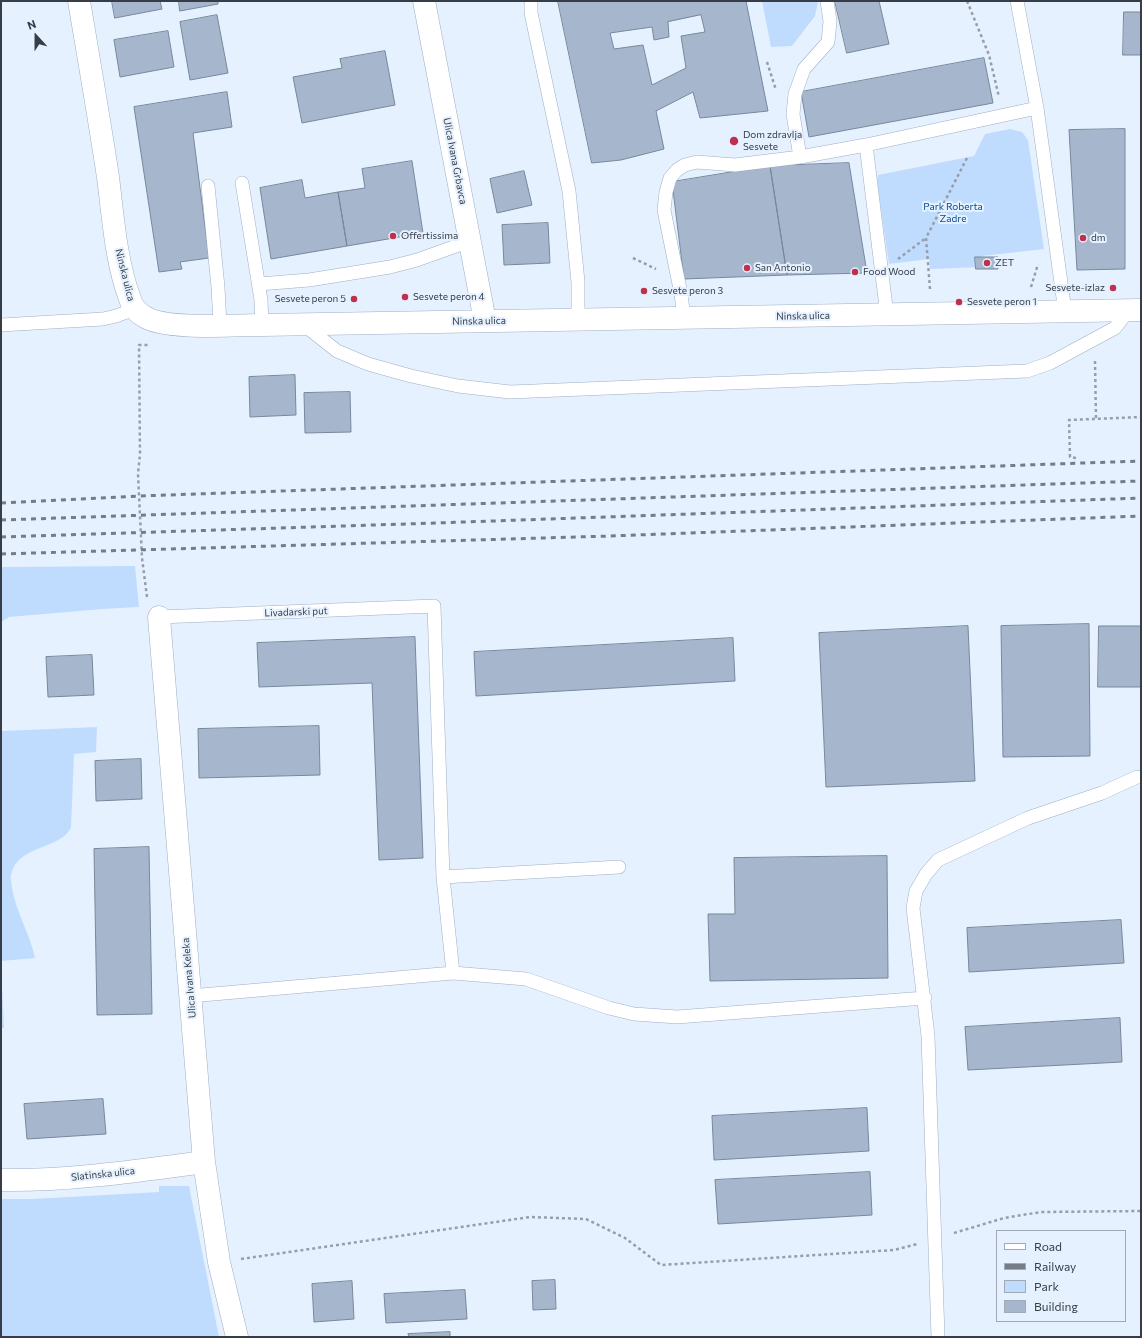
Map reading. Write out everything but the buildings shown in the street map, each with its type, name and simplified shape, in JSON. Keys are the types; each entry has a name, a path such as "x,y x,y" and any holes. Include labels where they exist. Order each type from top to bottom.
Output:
{"street":[{"name":"Ninska ulica","path":"80,1 121,267 130,301 135,309 144,317 155,322 174,325 262,325 1134,311"},
{"name":"Ulica Ivana Grbavca","path":"424,2 485,321"},
{"name":"Ulica Ivana Keleka","path":"153,611 190,996 204,1162 219,1262 237,1337"},
{"name":"Slatinska ulica","path":"1,1180 31,1180 90,1176 204,1162"}],"lane":[{"path":"531,1 531,13 569,191 578,282 578,320"},
{"path":"800,157 793,114 795,94 804,69 828,42 830,21 827,1"},
{"path":"1017,1 1037,108 1065,312"},
{"path":"684,318 681,294 664,210 666,192 670,178 677,170 685,165 697,162 735,165 800,157 866,145 1037,108"},
{"path":"866,145 887,315"},
{"path":"242,183 259,284 262,325"},
{"path":"208,186 218,287 220,325"},
{"path":"259,284 309,280 390,267 417,260 470,241"},
{"path":"1,325 102,319 135,309"},
{"path":"303,324 337,351 368,364 411,376 458,386 510,392 1027,371 1050,364 1110,331 1134,311"},
{"name":"Livadarski put","path":"153,611 434,606 443,877"},
{"path":"938,1337 928,1036 925,998 913,908 916,891 926,874 938,860 1028,818 1102,793 1137,777"},
{"path":"453,973 443,877 619,867"},
{"path":"190,996 453,973 526,979 609,1008 634,1014 677,1017 925,998"}],"path":[{"path":"967,1 989,55 1003,115"},
{"path":"896,260 926,238 967,158"},
{"path":"926,238 930,289"},
{"path":"153,345 139,345 140,454 138,474 142,558 153,611"},
{"path":"1095,360 1096,419"},
{"path":"1076,458 1070,457 1069,420 1141,417"},
{"path":"239,1259 530,1217 586,1219 625,1238 661,1265 894,1250 1004,1218 1041,1212 1141,1211"}],"green space":[{"path":"762,1 818,2 815,16 792,46 771,47"},
{"name":"Park Roberta Zadre","path":"1010,129 1022,132 1028,140 1044,249 982,256 981,267 930,269 929,259 889,264 877,182 878,175 974,156 985,134"},
{"path":"135,566 139,607 9,617 1,622 1,567"},
{"path":"97,727 96,752 74,754 71,827 59,840 30,852 22,858 15,865 11,875 14,897 35,958 1,961 1,731"},
{"path":"1,963 4,1028 1,1028"},
{"path":"159,1186 189,1186 219,1337 1,1337 1,1199 32,1199 159,1192"}],"railway":[{"path":"1,503 139,496 1141,461"},
{"path":"1,520 1141,481"},
{"path":"1,537 1141,498"},
{"path":"1,554 610,536 1141,516"}],"place":[{"name":"Dom zdravlja Sesvete","path":"734,141"},
{"name":"Offertissima","path":"393,236"},
{"name":"dm","path":"1083,238"},
{"name":"ZET","path":"987,263"},
{"name":"San Antonio","path":"747,268"},
{"name":"Food Wood","path":"855,272"},
{"name":"Sesvete-izlaz","path":"1113,288"},
{"name":"Sesvete peron 3","path":"644,291"},
{"name":"Sesvete peron 4","path":"405,297"},
{"name":"Sesvete peron 5","path":"354,299"},
{"name":"Sesvete peron 1","path":"959,302"}]}
